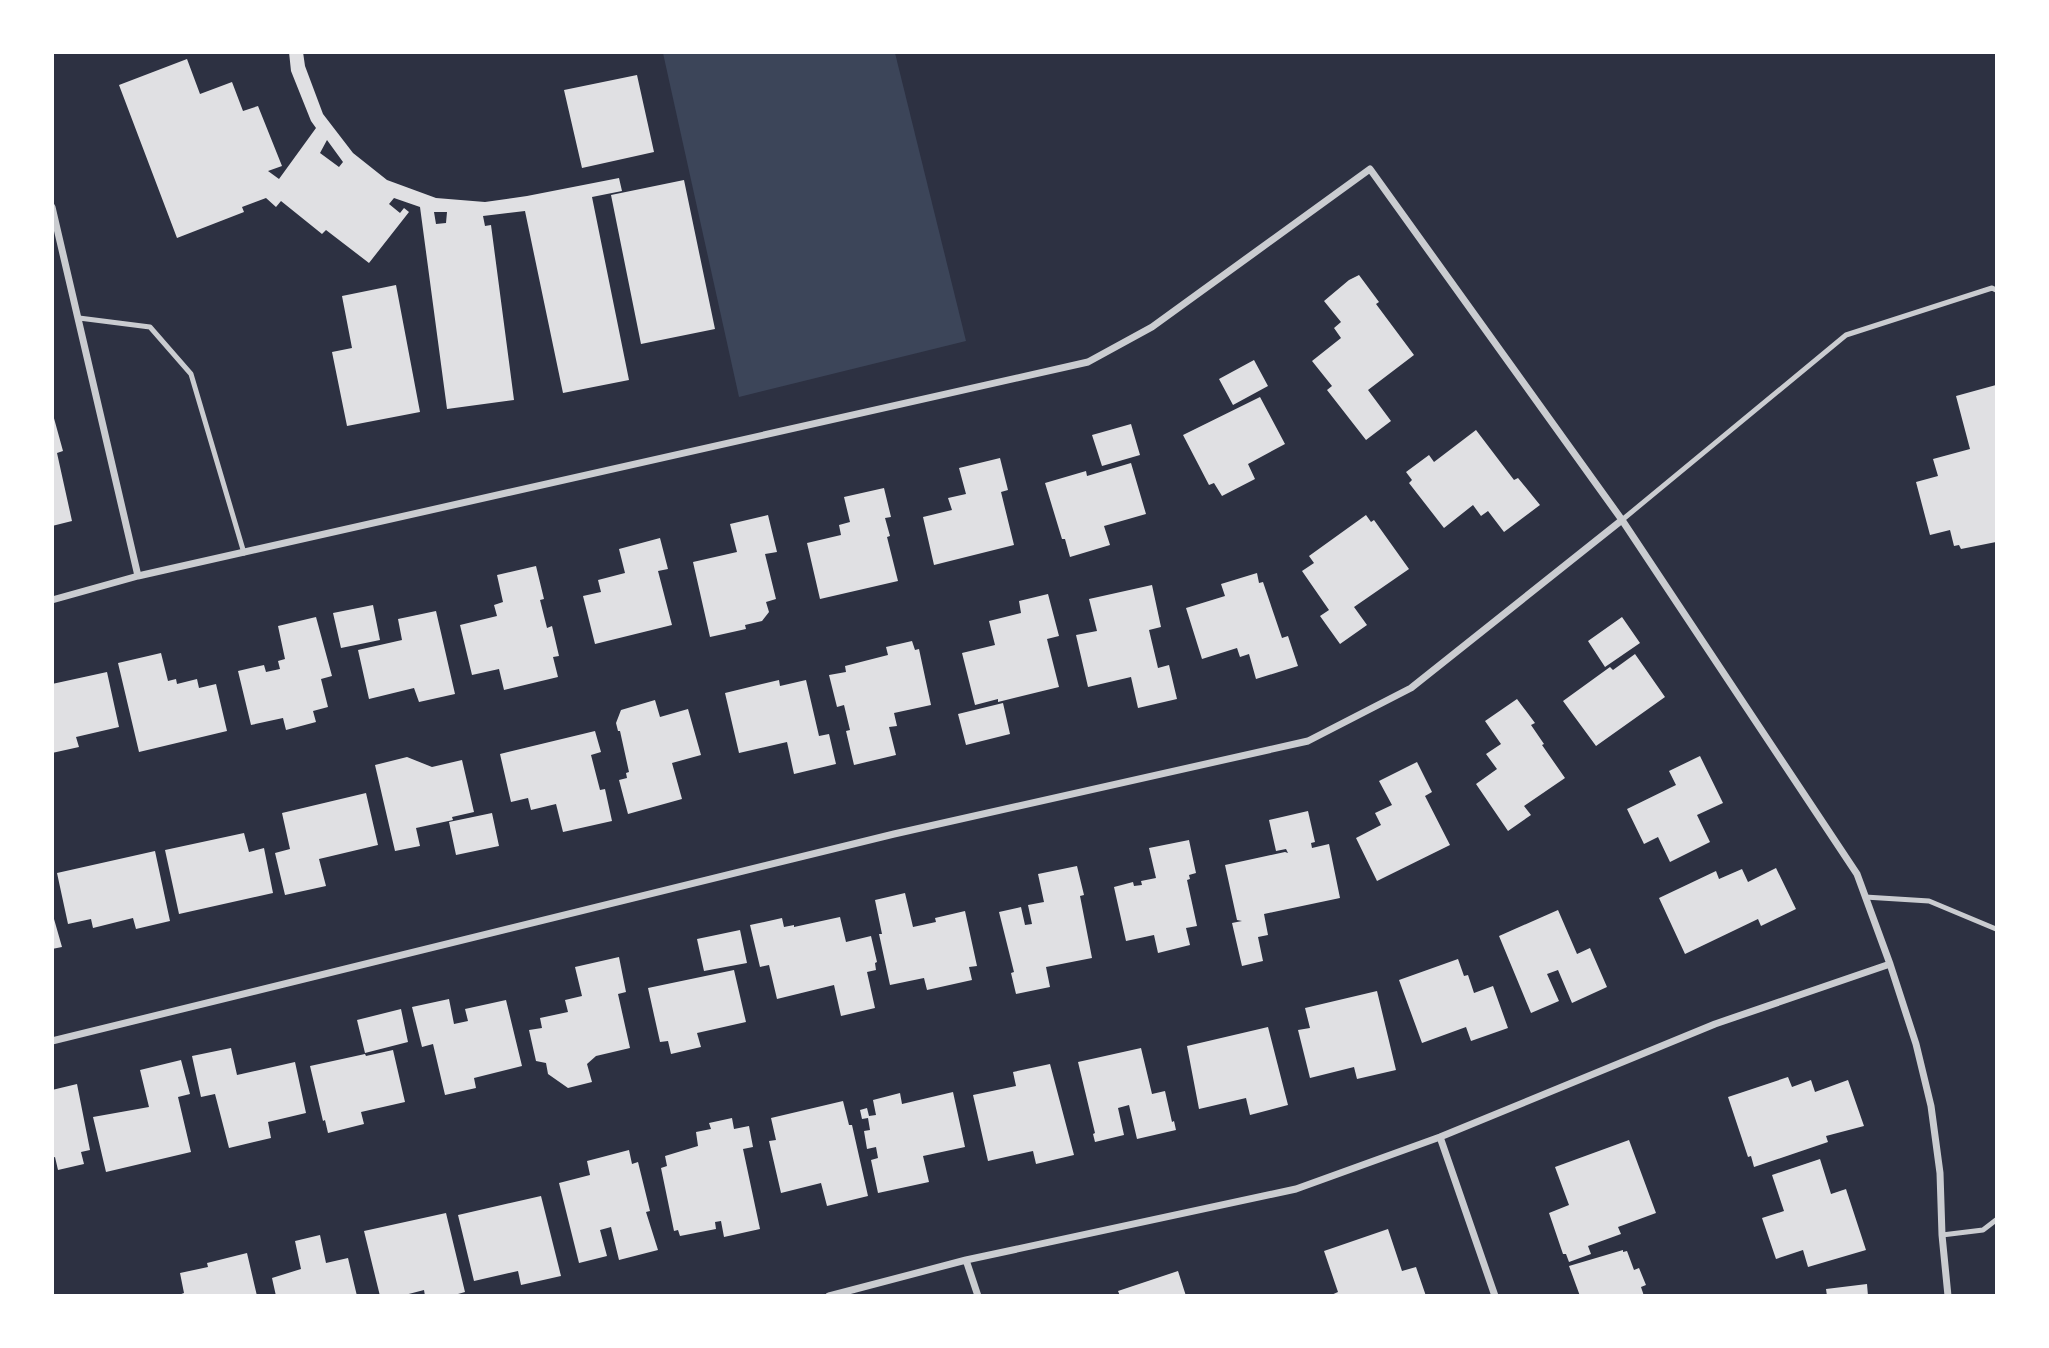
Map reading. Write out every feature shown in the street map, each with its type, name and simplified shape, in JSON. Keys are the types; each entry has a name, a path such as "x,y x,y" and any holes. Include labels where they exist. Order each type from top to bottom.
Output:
{"street":[{"path":"52,600 138,576 1088,362 1152,327 1370,169 1622,520 1857,874 1916,1044 1931,1106 1940,1173 1948,1296"},
{"path":"52,207 138,576"},
{"path":"52,1041 894,834 1308,741 1411,688 1622,520"},
{"path":"828,1296 966,1261 1296,1189 1440,1137 1715,1024 1890,964"},
{"path":"1440,1137 1495,1296"},
{"path":"966,1261 978,1296"}],"lane":[{"path":"1622,520 1846,335 1992,288 1997,290"},
{"path":"79,318 150,327 191,374 244,553"},
{"path":"1866,897 1929,901 1997,929"},
{"path":"1942,1235 1983,1230 1997,1220"}],"shaded area":[{"path":"663,53 895,53 966,341 739,397"}],"building":[{"path":"289,52 303,52 305,66 323,114 353,153 387,180 436,198 485,202 619,178 622,191 592,197 629,380 563,393 525,211 483,216 485,226 491,225 514,400 447,409 420,207 394,198 389,204 400,213 404,208 409,212 369,263 326,230 322,234 281,201 276,207 266,198 242,207 244,212 177,238 119,85 187,59 200,94 232,82 243,111 258,106 282,166 268,171 279,179 316,128 291,71","holes":["327,140 343,162 339,167 320,153","434,212 447,212 446,223 436,224"]},
{"path":"637,75 654,152 582,168 564,90"},
{"path":"684,180 715,329 641,344 611,195"},
{"path":"1359,275 1379,302 1376,304 1414,355 1368,390 1391,421 1366,440 1327,390 1332,386 1312,361 1341,338 1334,328 1341,322 1324,301"},
{"path":"396,285 420,412 347,426 332,352 352,348 342,296"},
{"path":"1254,360 1268,386 1233,405 1219,379"},
{"path":"1996,385 1996,542 1961,549 1959,545 1954,546 1950,530 1930,535 1916,482 1938,476 1933,459 1970,449 1956,396"},
{"path":"1260,397 1285,444 1248,464 1255,479 1222,496 1214,483 1209,485 1183,435"},
{"path":"52,411 63,451 57,453 72,521 52,526"},
{"path":"1131,424 1140,455 1102,466 1092,435"},
{"path":"1476,430 1514,480 1518,478 1540,505 1504,532 1488,511 1481,516 1473,505 1444,528 1409,483 1412,480 1406,472 1429,455 1434,462"},
{"path":"1000,458 1008,490 1001,492 1014,545 934,565 923,517 952,510 948,498 966,494 959,468"},
{"path":"1131,463 1146,514 1104,526 1110,545 1070,557 1045,483 1086,471 1087,476"},
{"path":"884,488 891,517 885,518 890,536 887,537 898,581 820,599 807,543 841,535 839,525 850,522 844,497"},
{"path":"768,515 777,552 765,554 776,599 766,602 769,612 762,621 745,625 746,629 710,637 693,562 737,552 730,524"},
{"path":"1366,515 1371,522 1374,520 1409,569 1354,607 1367,625 1340,644 1320,616 1329,610 1302,571 1314,563 1309,556"},
{"path":"660,538 668,569 658,571 672,625 595,644 583,596 601,592 598,580 625,573 619,549"},
{"path":"536,566 544,599 540,600 547,628 552,626 559,656 553,657 558,677 504,690 499,669 472,675 460,625 497,616 494,605 503,602 497,575"},
{"path":"1257,573 1259,583 1263,582 1282,638 1288,636 1298,666 1256,679 1249,654 1240,657 1237,648 1202,659 1186,608 1225,596 1221,584"},
{"path":"1152,585 1161,627 1149,630 1158,668 1169,665 1177,699 1138,708 1131,677 1088,687 1076,635 1097,631 1089,599"},
{"path":"1048,594 1059,636 1047,639 1059,687 975,705 962,653 995,645 989,621 1021,613 1019,601"},
{"path":"373,605 380,640 341,648 333,613"},
{"path":"436,611 455,694 419,702 414,688 369,699 358,650 402,640 398,619"},
{"path":"316,617 332,676 321,679 328,707 313,711 316,722 286,730 283,718 251,725 238,671 264,665 266,672 280,669 278,661 285,659 278,626"},
{"path":"1622,617 1640,643 1605,667 1588,641"},
{"path":"912,641 915,650 919,649 931,705 894,713 897,726 889,727 896,755 854,765 846,731 850,730 844,705 837,707 829,675 846,672 845,666 888,655 886,647"},
{"path":"161,653 168,681 176,679 177,684 197,679 199,688 216,684 227,731 139,752 118,663"},
{"path":"1635,654 1665,697 1596,746 1563,701 1610,667 1613,670"},
{"path":"107,672 119,727 76,737 79,747 52,753 52,684"},
{"path":"779,680 780,686 806,680 819,736 829,734 836,764 794,774 787,742 739,753 725,693"},
{"path":"1517,699 1535,723 1531,725 1565,778 1524,806 1531,815 1508,831 1476,784 1497,769 1486,754 1501,744 1485,721"},
{"path":"655,700 660,717 688,709 701,755 672,763 682,799 628,814 619,780 627,778 626,773 629,772 616,723 621,710"},
{"path":"1003,703 1010,734 966,745 958,714"},
{"path":"595,731 601,752 591,755 600,790 605,789 612,821 563,832 556,804 531,810 528,798 511,802 500,754"},
{"path":"1700,756 1723,803 1697,815 1710,842 1670,862 1658,837 1644,844 1627,809 1676,785 1669,771"},
{"path":"407,757 432,767 462,760 474,812 452,817 453,820 416,828 420,846 395,851 375,765"},
{"path":"1417,762 1432,792 1425,796 1450,845 1377,881 1356,838 1381,825 1375,813 1392,805 1379,781"},
{"path":"366,793 378,845 319,859 326,886 285,895 275,853 290,849 282,813"},
{"path":"1308,811 1315,842 1311,843 1312,848 1329,844 1340,898 1264,914 1268,935 1258,937 1263,961 1242,966 1232,923 1242,921 1237,920 1225,865 1288,853 1286,849 1276,851 1269,820"},
{"path":"492,813 499,846 456,855 449,822"},
{"path":"244,833 249,852 264,848 273,893 179,914 165,850"},
{"path":"1189,840 1196,873 1189,875 1190,879 1187,880 1197,926 1186,928 1190,945 1158,953 1154,935 1126,941 1114,887 1133,882 1134,886 1142,885 1141,881 1156,878 1149,848"},
{"path":"155,851 170,921 136,929 133,918 93,928 91,919 68,924 57,873"},
{"path":"1077,866 1084,895 1080,896 1092,958 1046,967 1050,987 1016,994 1011,973 1014,972 999,912 1021,907 1025,925 1032,924 1028,905 1044,902 1038,874"},
{"path":"1776,868 1796,909 1761,926 1758,919 1685,954 1659,898 1716,871 1719,879 1742,869 1748,882"},
{"path":"905,893 913,927 936,922 935,918 965,911 977,966 969,967 972,980 927,990 924,978 890,985 875,900"},
{"path":"1558,910 1577,954 1590,948 1607,987 1572,1003 1558,970 1547,974 1559,1001 1531,1013 1499,936"},
{"path":"52,912 62,947 52,949"},
{"path":"840,917 846,942 871,936 877,962 876,970 867,972 875,1008 841,1016 834,985 777,999 769,965 760,967 750,925 782,918 784,927 794,927"},
{"path":"740,930 747,963 704,971 697,939"},
{"path":"619,957 626,992 618,994 630,1048 596,1056 587,1064 592,1082 568,1088 548,1074 546,1063 536,1061 529,1030 542,1028 540,1018 568,1012 565,1000 582,996 575,967"},
{"path":"1458,959 1464,976 1468,975 1474,993 1493,986 1508,1028 1471,1041 1466,1027 1422,1043 1399,980"},
{"path":"734,970 746,1022 697,1033 701,1047 671,1054 668,1041 660,1042 648,988"},
{"path":"1377,991 1396,1070 1357,1079 1354,1067 1310,1078 1298,1030 1310,1028 1305,1008"},
{"path":"449,999 454,1024 468,1021 465,1009 506,1000 522,1066 474,1078 476,1088 445,1095 433,1044 422,1047 412,1007"},
{"path":"401,1009 408,1042 365,1053 357,1020"},
{"path":"1268,1027 1288,1105 1250,1115 1246,1098 1199,1109 1187,1046"},
{"path":"231,1048 237,1075 295,1062 306,1113 268,1122 271,1138 229,1148 215,1094 201,1097 192,1056"},
{"path":"1141,1048 1152,1094 1165,1091 1176,1130 1137,1139 1129,1105 1118,1108 1124,1135 1095,1142 1078,1062"},
{"path":"393,1050 405,1102 361,1112 364,1124 328,1133 310,1066"},
{"path":"181,1060 190,1094 178,1097 191,1152 106,1172 93,1117 149,1107 140,1070"},
{"path":"1050,1064 1074,1155 1036,1164 1033,1151 988,1161 973,1095 1016,1086 1013,1072"},
{"path":"1788,1077 1792,1087 1811,1080 1815,1092 1848,1080 1864,1126 1826,1136 1828,1142 1754,1167 1751,1156 1748,1157 1728,1097"},
{"path":"77,1084 90,1150 81,1152 84,1164 58,1170 55,1157 52,1158 52,1090"},
{"path":"953,1092 965,1147 923,1156 929,1182 878,1193 871,1160 878,1158 876,1147 867,1149 864,1131 870,1130 868,1118 862,1119 860,1110 867,1108 869,1116 876,1115 873,1100 900,1093 902,1104"},
{"path":"843,1101 849,1125 852,1125 868,1196 827,1206 821,1183 781,1193 769,1141 776,1140 771,1118"},
{"path":"732,1118 734,1129 749,1126 753,1147 743,1149 760,1229 724,1237 721,1221 715,1222 716,1229 680,1236 678,1230 674,1231 661,1168 667,1166 665,1156 698,1146 696,1132 711,1129 709,1123"},
{"path":"1629,1140 1656,1213 1618,1227 1621,1234 1588,1246 1591,1254 1569,1262 1566,1254 1563,1254 1549,1213 1569,1205 1555,1167"},
{"path":"629,1150 632,1164 638,1162 650,1211 646,1212 658,1250 619,1260 611,1227 600,1230 607,1256 579,1263 559,1183 590,1175 587,1161"},
{"path":"1820,1159 1831,1194 1846,1189 1866,1250 1808,1267 1803,1250 1776,1259 1762,1218 1784,1211 1772,1175"},
{"path":"541,1196 561,1276 521,1285 518,1271 474,1281 458,1215"},
{"path":"446,1213 465,1292 451,1296 425,1296 424,1290 401,1296 380,1296 364,1231"},
{"path":"1388,1229 1402,1271 1416,1267 1426,1296 1329,1296 1338,1292 1324,1251"},
{"path":"320,1235 326,1263 348,1258 357,1296 276,1296 272,1278 301,1269 295,1241"},
{"path":"1627,1251 1634,1270 1639,1268 1646,1285 1641,1287 1644,1296 1580,1296 1569,1266"},
{"path":"247,1253 257,1296 176,1296 184,1293 180,1273 208,1267 207,1263"},
{"path":"1178,1271 1186,1296 1120,1296 1118,1291"},
{"path":"1867,1284 1868,1296 1827,1296 1826,1289"}]}
